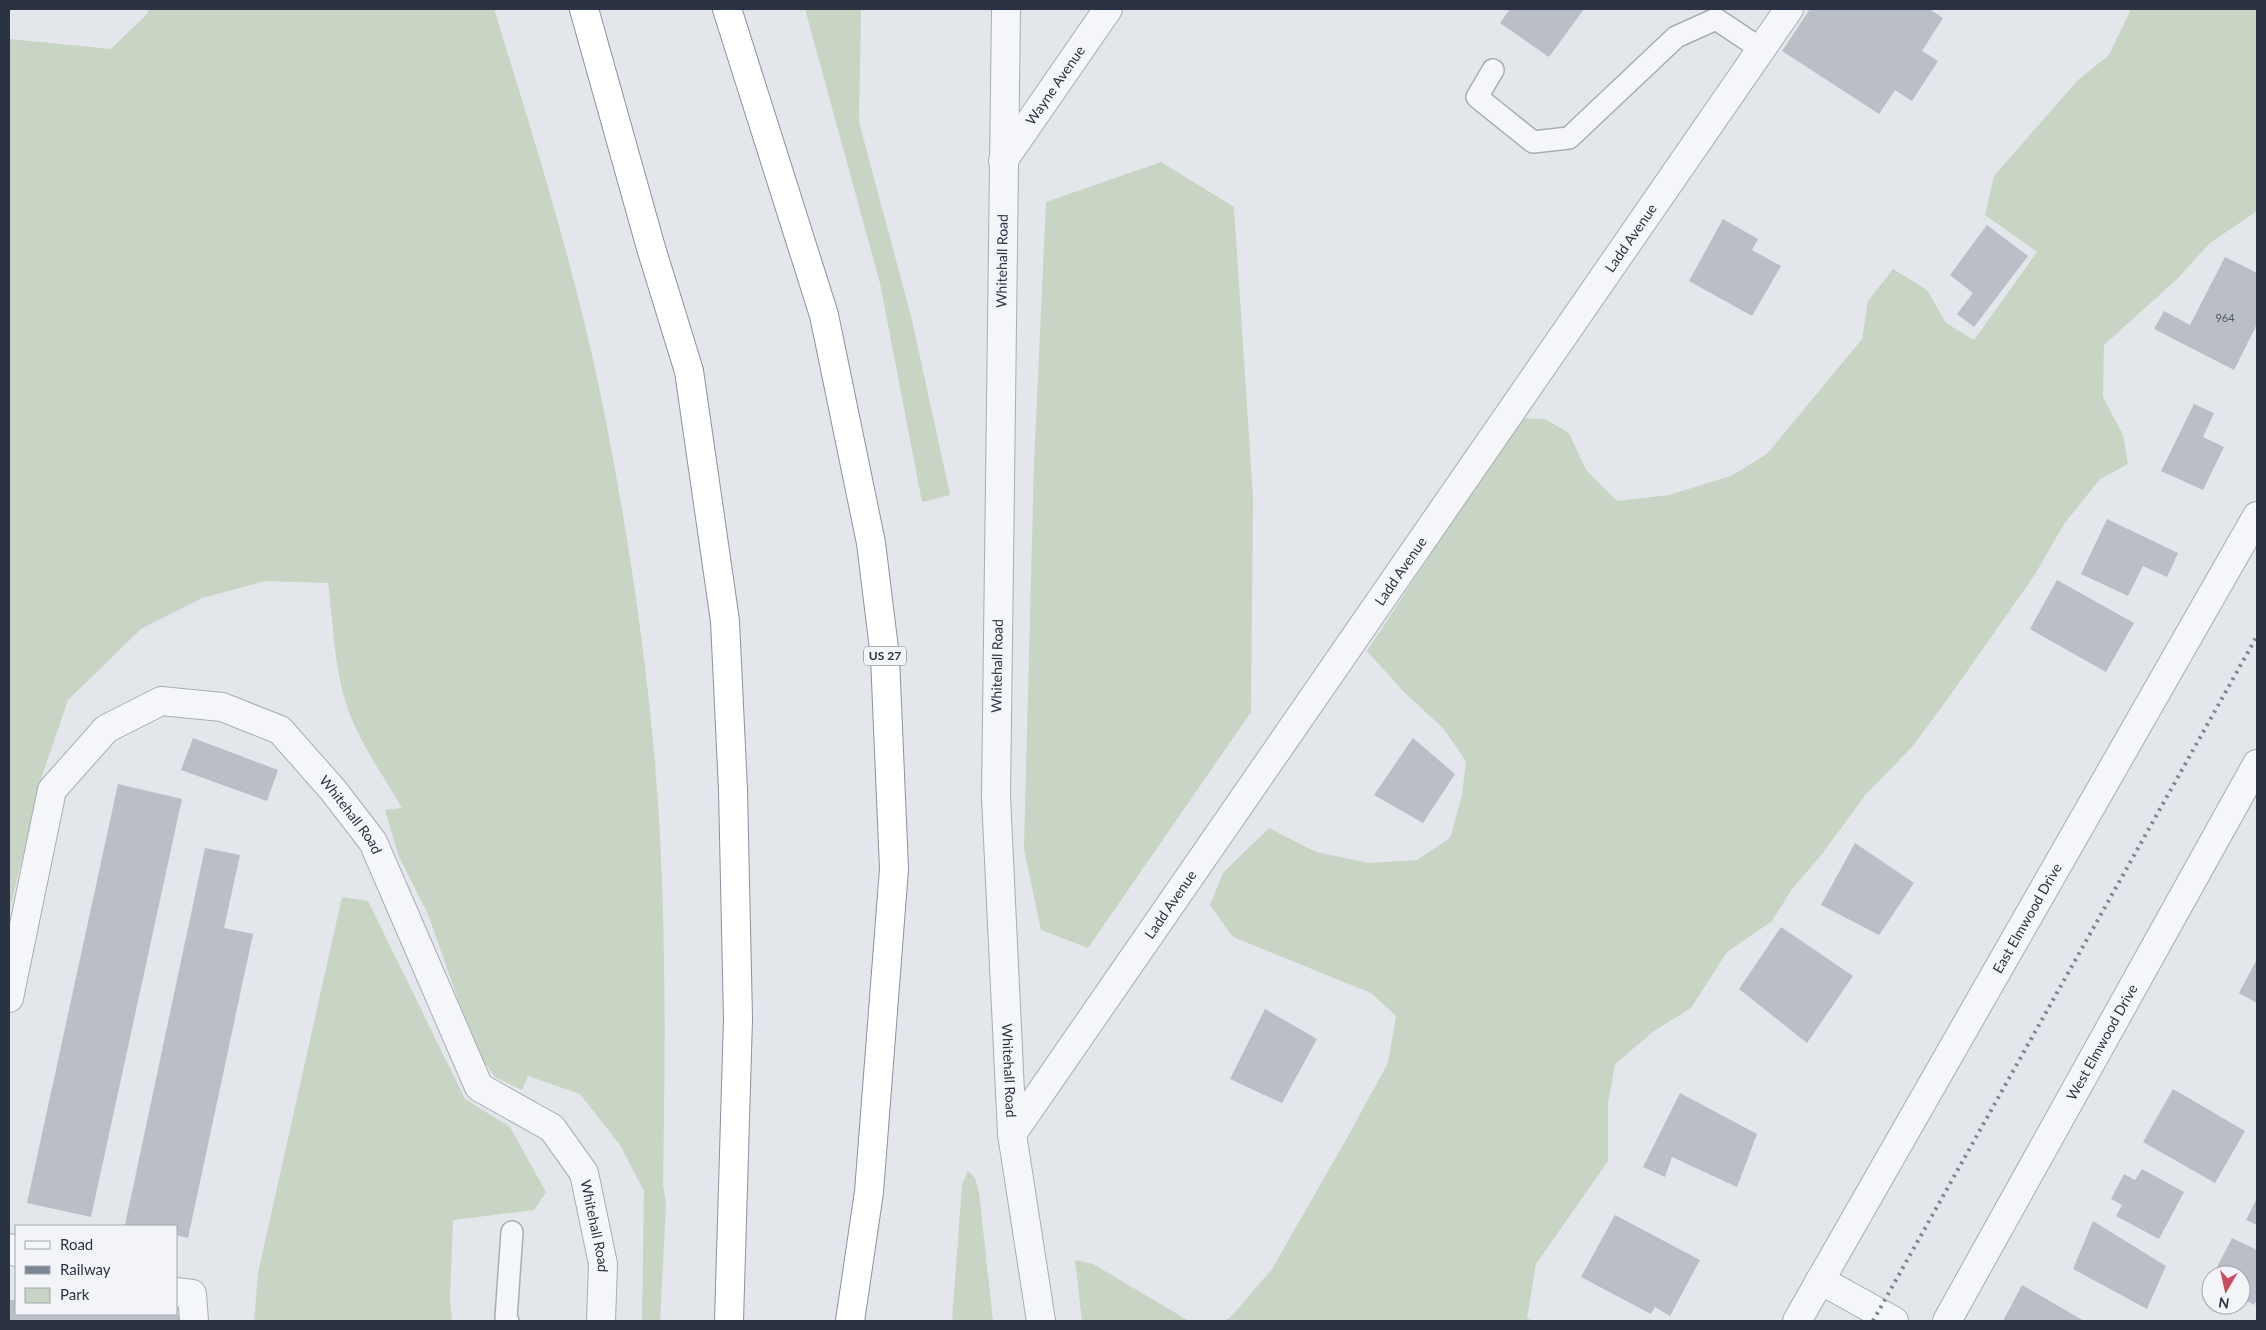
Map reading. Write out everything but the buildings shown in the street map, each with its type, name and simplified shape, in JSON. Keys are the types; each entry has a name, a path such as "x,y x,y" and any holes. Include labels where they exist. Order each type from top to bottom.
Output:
{"highway":[{"path":"584,9 650,248 688,370 725,621 734,790 738,1019 729,1321"},
{"name":"US 27","path":"727,9 824,316 871,543 885,657 894,869 869,1192 850,1321"},
{"path":"868,1321 869,1192"}],"street":[{"name":"Whitehall Road","path":"1006,9 996,797 1012,1134 1041,1321"},
{"name":"Wayne Avenue","path":"1003,161 1108,9"},
{"name":"Ladd Avenue","path":"1012,1134 1789,9"},
{"name":"East Elmwood Drive","path":"1797,1321 2257,516"},
{"name":"Whitehall Road","path":"9,998 52,790 106,729 161,701 222,707 280,730 333,790 373,842 479,1087 552,1128 584,1173 603,1264 602,1321"},
{"name":"West Elmwood Drive","path":"1947,1321 2257,764"},
{"path":"1820,1280 1894,1321"},
{"path":"178,1292 192,1294 194,1321"}],"lane":[{"path":"1493,70 1477,97 1533,142 1569,138 1676,37 1716,19 1762,49"},
{"path":"508,1321 506,1318 512,1232"}],"green space":[{"path":"149,9 494,9 542,166 585,325 617,481 641,633 657,786 663,923 665,1054 663,1184 666,1204 660,1321 642,1321 644,1191 620,1145 580,1094 528,1076 522,1090 495,1077 480,1056 469,1031 428,914 399,857 385,810 402,808 363,742 345,700 336,657 328,583 265,581 202,598 142,628 68,700 42,776 9,913 9,39 111,49 147,14"},
{"path":"805,9 861,9 859,122 912,320 950,495 922,502 880,283"},
{"path":"2131,9 2257,9 2257,211 2210,243 2177,279 2104,345 2103,397 2123,435 2128,464 2100,479 2064,524 2034,576 1949,697 1912,747 1866,794 1822,854 1792,889 1772,921 1727,952 1691,1008 1654,1031 1615,1064 1608,1103 1608,1161 1536,1264 1527,1318 1532,1321 1222,1321 1230,1318 1272,1269 1347,1138 1388,1063 1396,1016 1371,993 1233,937 1210,905 1223,873 1269,828 1316,852 1369,863 1417,860 1450,838 1462,795 1466,761 1443,728 1404,692 1367,651 1520,418 1545,419 1569,433 1586,470 1617,501 1669,495 1731,476 1767,454 1862,339 1868,301 1893,269 1927,290 1946,323 1974,340 2037,252 1985,215 1994,176 2078,80 2109,55"},
{"path":"1161,162 1234,207 1253,498 1251,712 1088,948 1041,930 1024,849 1034,464 1046,202"},
{"path":"342,897 368,901 465,1099 510,1127 546,1192 534,1210 453,1220 450,1298 452,1321 254,1321 258,1273"},
{"path":"968,1171 975,1178 979,1193 993,1321 952,1321 962,1185"},
{"path":"1075,1260 1093,1264 1189,1321 1082,1321"}],"railway":[{"path":"1873,1321 2257,636"}]}
